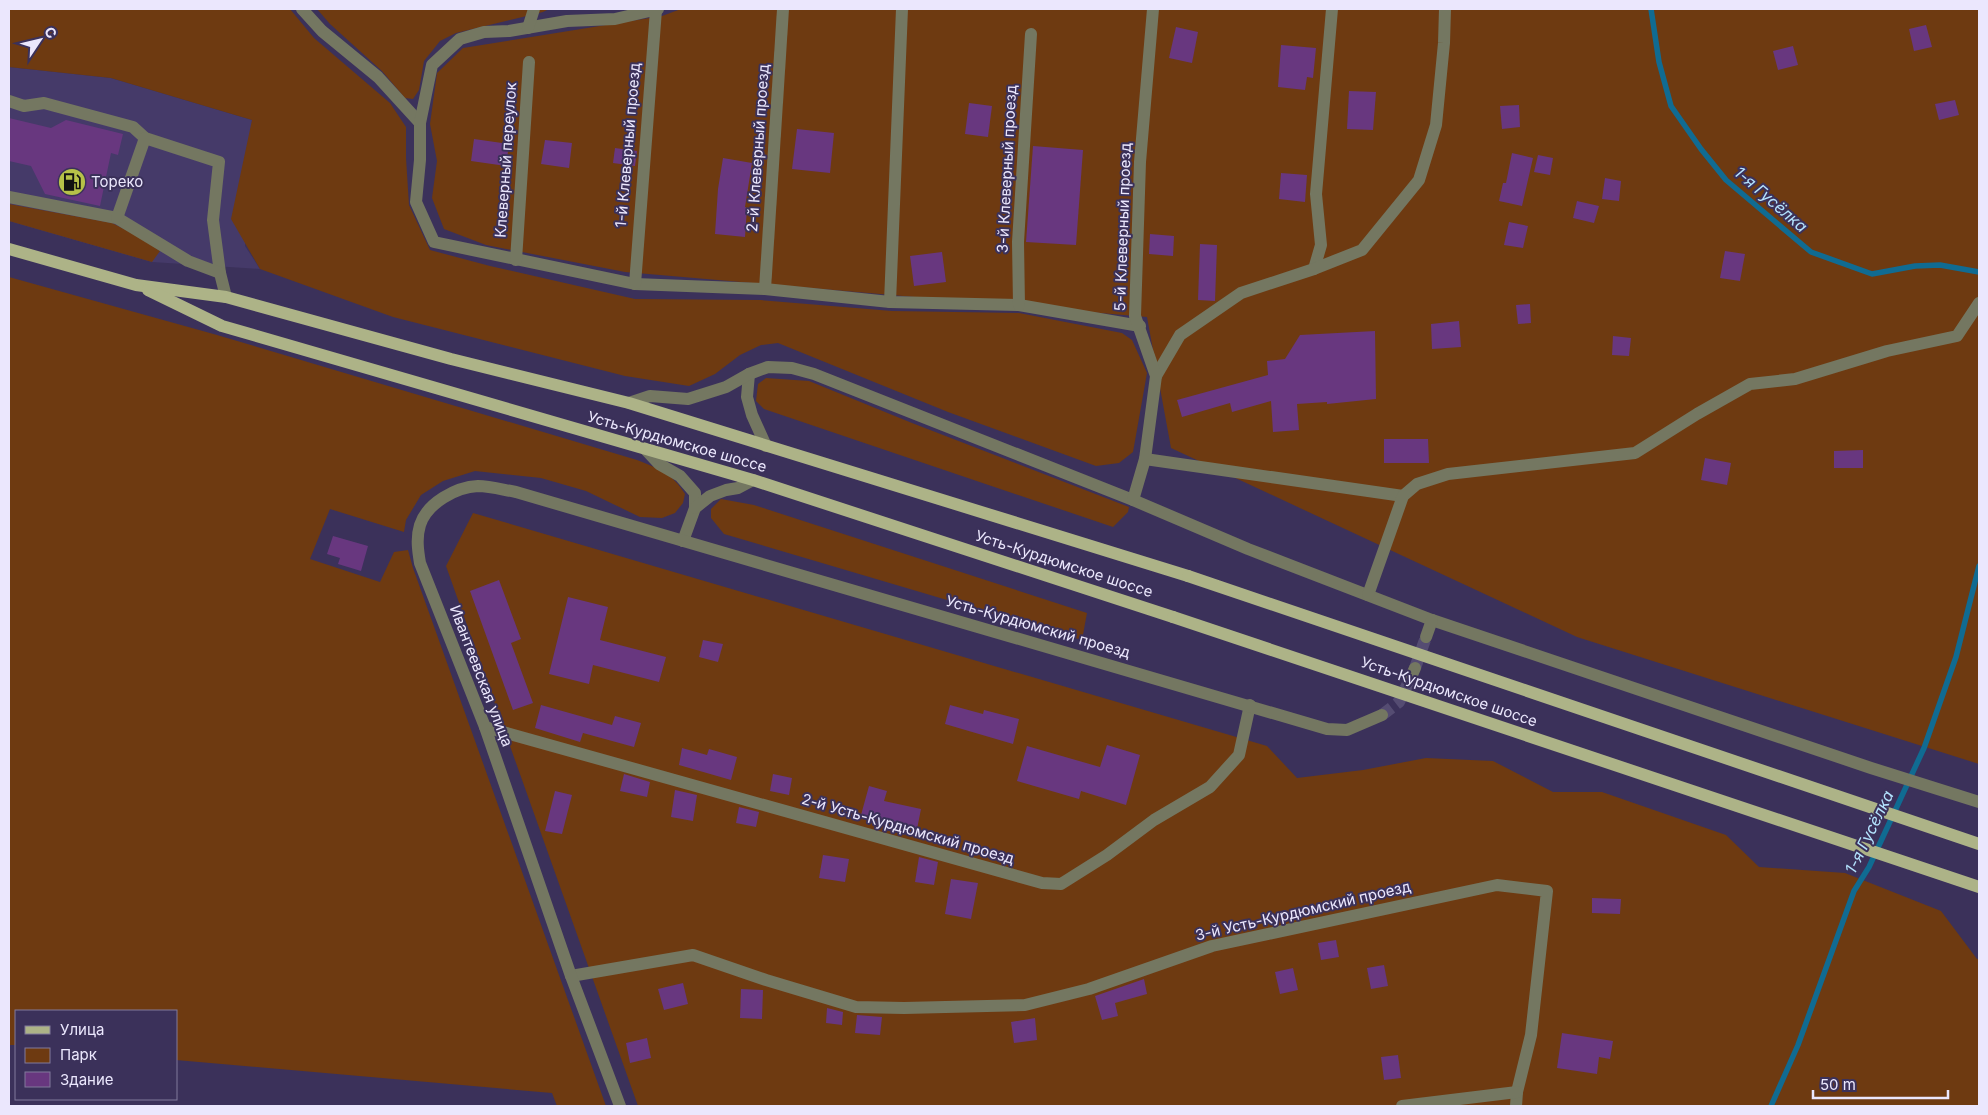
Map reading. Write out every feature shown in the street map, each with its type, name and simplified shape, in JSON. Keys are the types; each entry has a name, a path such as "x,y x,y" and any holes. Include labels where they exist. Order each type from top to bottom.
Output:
{"main road":[{"name":"Усть-Курдюмское шоссе","path":"9,249 136,285 226,297 451,359 629,402 1188,576 1979,844"},
{"name":"Усть-Курдюмское шоссе","path":"136,285 222,326 753,480 1173,617 1979,887"}],"street":[{"path":"302,9 322,31 378,77 420,123"},
{"path":"528,28 534,9"},
{"path":"657,9 615,19 569,15 528,28 484,32 460,39 432,65 420,123 420,160 416,202 434,242 635,284 765,289 890,302 1019,305 1140,326"},
{"name":"1-й Клеверный проезд","path":"635,284 657,9"},
{"name":"2-й Клеверный проезд","path":"765,289 783,9"},
{"path":"890,302 902,9"},
{"name":"5-й Клеверный проезд","path":"1133,500 1144,459 1156,376 1135,316 1140,162 1153,9"},
{"path":"1314,269 1321,246 1316,194 1332,9"},
{"path":"1156,376 1180,336 1240,293 1314,269 1362,250 1419,180 1436,125 1444,43 1445,9"},
{"name":"3-й Клеверный проезд","path":"1019,305 1018,242 1031,34"},
{"name":"Клеверный переулок","path":"516,260 529,62"},
{"path":"9,101 24,106 44,103 133,127 145,138 219,162 213,220 220,274 226,297"},
{"path":"117,218 145,138"},
{"path":"9,197 117,218 188,261 220,274"},
{"path":"1368,595 1402,496 1417,484 1448,474 1635,452 1750,384 1795,379 1887,351 1957,336 1979,303"},
{"path":"629,402 650,396 688,399 726,388 749,374 768,367 792,368 814,374 1133,500 1248,549 1432,620 1871,768 1979,802"},
{"path":"749,374 747,397 752,415 766,446"},
{"path":"646,450 659,464 680,476 695,494 695,508 683,540"},
{"path":"1144,459 1402,496"},
{"path":"695,508 710,496 738,488 753,480"},
{"name":"Ивантеевская улица","path":"620,1106 571,976 484,727 420,564 417,544 420,524 431,507 452,492 478,486 516,492 683,540"},
{"name":"Усть-Курдюмский проезд","path":"683,540 1327,729 1347,730 1382,715"},
{"path":"1426,637 1432,620"},
{"name":"2-й Усть-Курдюмский проезд","path":"484,727 1042,883 1061,884 1106,855 1154,820 1210,788 1239,755 1250,706"},
{"name":"3-й Усть-Курдюмский проезд","path":"571,976 692,954 766,980 856,1007 904,1008 1025,1005 1089,989 1222,944 1496,886 1547,891 1532,1036 1517,1092"},
{"path":"1402,1106 1517,1092 1516,1106"}],"shaded area":[{"path":"9,67 111,78 252,120 245,246 260,269 152,262 9,221"}],"green space":[{"path":"9,9 290,9 314,38 390,103 406,127 409,205 430,250 490,266 635,299 760,300 892,311 1019,313 1122,333 1132,340 1147,373 1133,452 1119,463 1096,466 948,412 778,343 761,345 740,355 715,374 689,386 625,376 393,317 260,269 231,219 252,120 111,78 9,67"},
{"path":"317,9 549,9 456,33 440,41 424,61 419,90 413,99 405,98 382,71 330,24"},
{"path":"681,9 1979,9 1979,764 1577,637 1171,448 1147,317 625,272 486,245 444,229 432,198 437,161 430,124 437,73 463,48 662,16"},
{"path":"9,204 112,223 138,236 160,251 152,262 9,221"},
{"path":"9,277 217,335 637,460 664,472 675,481 685,494 683,503 675,513 662,518 640,517 586,491 541,478 475,471 443,481 421,495 406,520 404,532 330,509 310,559 380,582 394,552 408,550 606,1106 557,1106 552,1093 178,1060 178,1010 15,1010 15,1045 9,1045"},
{"path":"766,378 809,381 1129,507 1128,512 1113,527 764,409 756,401 758,384"},
{"path":"721,499 754,505 1087,613 1082,640 724,534 711,518 711,509"},
{"path":"473,513 1267,746 1297,778 1363,770 1426,758 1493,761 1553,792 1602,792 1726,835 1759,867 1845,873 1941,911 1977,959 1979,959 1979,1106 638,1106 446,566"}],"building":[{"path":"1926,25 1932,47 1914,51 1909,29"},
{"path":"1176,27 1198,32 1192,63 1169,58"},
{"path":"1281,45 1316,48 1313,78 1307,77 1305,90 1278,87"},
{"path":"1793,46 1798,65 1778,70 1773,51"},
{"path":"1349,91 1376,92 1373,130 1347,129"},
{"path":"1955,100 1959,115 1939,120 1935,104"},
{"path":"969,103 992,106 988,137 965,134"},
{"path":"1519,105 1520,127 1502,129 1500,106"},
{"path":"9,118 51,128 66,120 123,134 118,155 111,153 100,206 45,194 31,166 9,161"},
{"path":"797,129 834,133 830,173 792,169"},
{"path":"474,139 509,144 506,166 471,161"},
{"path":"545,140 572,143 569,168 541,164"},
{"path":"1033,146 1083,150 1076,245 1026,242"},
{"path":"615,148 637,151 635,166 613,163"},
{"path":"1512,153 1533,158 1522,206 1499,201 1503,183 1506,183"},
{"path":"1538,155 1553,158 1550,175 1534,172"},
{"path":"723,158 752,163 745,207 747,208 745,237 715,234 718,189"},
{"path":"1281,173 1307,175 1305,202 1279,199"},
{"path":"1605,178 1621,181 1619,201 1602,199"},
{"path":"1577,201 1599,206 1594,223 1573,218"},
{"path":"1509,222 1528,226 1523,248 1504,245"},
{"path":"1150,234 1174,236 1173,256 1149,254"},
{"path":"1200,244 1217,245 1215,301 1198,300"},
{"path":"1725,251 1745,254 1740,281 1720,278"},
{"path":"942,252 946,282 914,286 910,256"},
{"path":"1530,304 1531,323 1518,324 1516,305"},
{"path":"1459,321 1461,347 1432,349 1431,324"},
{"path":"1375,331 1376,399 1327,404 1327,402 1297,404 1299,430 1273,432 1271,401 1232,412 1230,403 1182,417 1177,400 1268,375 1267,361 1285,359 1300,335"},
{"path":"1613,336 1631,338 1629,356 1612,355"},
{"path":"1384,439 1428,439 1429,463 1384,463"},
{"path":"1863,450 1863,468 1834,468 1834,451"},
{"path":"1705,458 1731,463 1727,485 1701,480"},
{"path":"333,536 368,546 361,571 338,564 340,558 327,554"},
{"path":"499,580 521,639 511,643 533,703 513,710 470,591"},
{"path":"568,597 608,607 600,640 666,657 659,682 593,665 589,684 549,674"},
{"path":"703,640 723,644 718,662 699,657"},
{"path":"541,705 612,725 615,716 641,723 634,747 583,733 580,742 535,728"},
{"path":"950,705 983,714 984,710 1019,719 1013,744 945,724"},
{"path":"1107,745 1140,755 1126,805 1081,791 1079,799 1017,781 1027,746 1100,767"},
{"path":"682,748 707,755 709,749 737,757 731,780 679,765"},
{"path":"624,774 650,782 647,797 620,791"},
{"path":"773,774 792,778 789,795 770,791"},
{"path":"869,786 887,791 884,801 921,809 917,829 861,815"},
{"path":"675,790 697,795 693,821 671,817"},
{"path":"555,791 572,795 562,834 545,831"},
{"path":"739,807 759,812 756,827 736,823"},
{"path":"823,855 849,859 845,882 819,878"},
{"path":"919,857 938,862 934,885 915,882"},
{"path":"951,879 978,883 971,919 945,914"},
{"path":"1592,898 1621,899 1620,914 1592,913"},
{"path":"1336,940 1339,957 1321,960 1318,943"},
{"path":"1384,965 1388,986 1371,989 1367,968"},
{"path":"1293,968 1298,990 1280,994 1275,972"},
{"path":"1144,979 1147,994 1115,1003 1118,1016 1102,1020 1095,996"},
{"path":"683,983 688,1004 664,1010 658,989"},
{"path":"741,989 763,990 762,1019 740,1018"},
{"path":"827,1008 843,1012 842,1025 826,1023"},
{"path":"857,1015 882,1017 880,1035 855,1033"},
{"path":"1035,1018 1037,1040 1014,1043 1011,1022"},
{"path":"1562,1033 1613,1041 1610,1059 1599,1057 1597,1074 1557,1068"},
{"path":"647,1038 651,1058 630,1063 626,1043"},
{"path":"1398,1055 1401,1078 1384,1080 1381,1057"}],"waterway":[{"name":"1-я Гусёлка","path":"1651,9 1659,62 1671,106 1701,149 1726,180 1811,252 1872,274 1915,266 1940,265 1979,272"},
{"name":"1-я Гусёлка","path":"1771,1106 1798,1045 1854,891 1869,867 1924,748 1956,657 1979,566"}],"tunnel":[{"path":"1415,668 1426,637"},
{"path":"1382,715 1399,702 1411,677"}],"place":[{"name":"Тореко","path":"72,182"}]}
